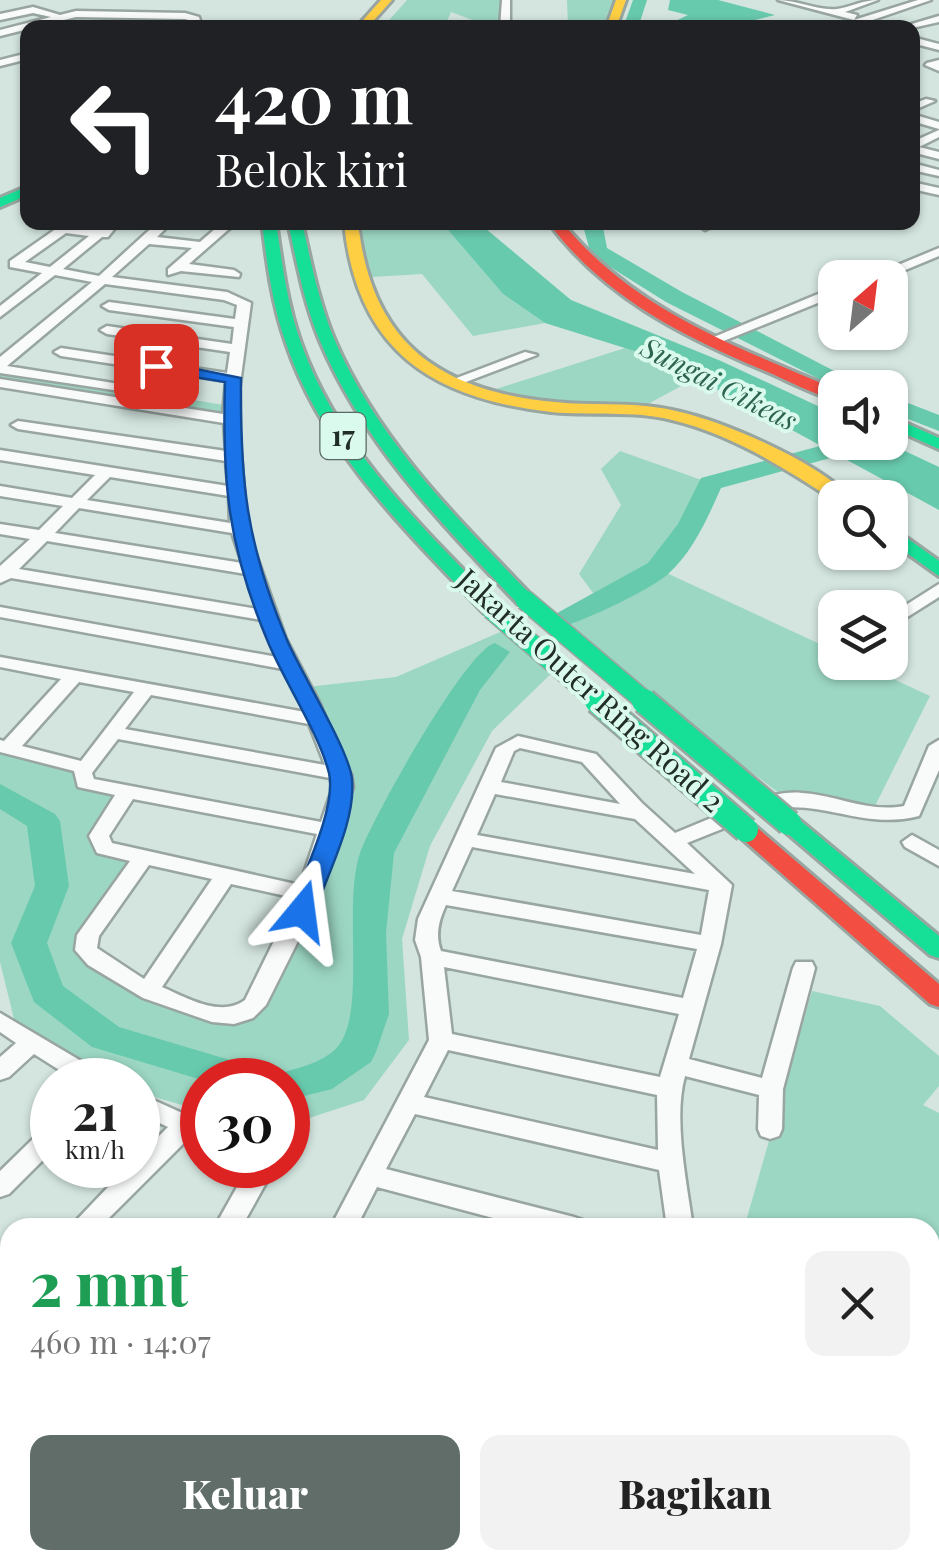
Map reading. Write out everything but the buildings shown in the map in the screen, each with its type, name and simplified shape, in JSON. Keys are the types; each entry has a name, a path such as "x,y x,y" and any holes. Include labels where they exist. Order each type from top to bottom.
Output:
{"main road":[{"path":"368,20 387,0"},
{"path":"390,20 408,0"},
{"name":"Jakarta Outer Ring Road 2","path":"270,230 278,283 304,372 350,448 387,495 491,609 939,998"},
{"name":"Jakarta Outer Ring Road 2","path":"296,230 306,284 336,368 384,444 428,499 525,600 939,949"},
{"path":"351,230 351,265 376,326 398,348 454,382 483,394 540,406 670,414 750,443 818,481"},
{"path":"560,230 583,264 638,300 726,335 818,386"},
{"path":"908,429 939,444"},
{"path":"908,546 939,570"}],"street":[{"path":"0,5 20,0"},
{"path":"782,0 853,20"},
{"path":"804,5 822,0"},
{"path":"834,12 874,0"},
{"path":"872,20 931,3"},
{"path":"0,17 31,10 60,17"},
{"path":"106,20 124,15"},
{"path":"49,20 124,15 194,20"},
{"path":"160,20 174,16"},
{"path":"63,230 24,256 15,267 242,300 231,413 238,529 268,616 340,774 341,801 305,893 302,911 281,957 246,1012 217,1016 148,990 94,962 85,942 142,858"},
{"path":"72,230 104,234"},
{"path":"0,314 107,230"},
{"path":"0,369 159,230"},
{"path":"222,230 176,270 234,274"},
{"path":"150,240 205,246"},
{"path":"908,264 939,252"},
{"path":"0,254 24,256"},
{"path":"0,291 24,296"},
{"path":"726,335 818,299"},
{"path":"109,306 242,324"},
{"path":"80,355 132,308"},
{"path":"107,330 238,349"},
{"path":"61,352 233,378"},
{"path":"454,382 530,355"},
{"path":"0,369 231,413"},
{"path":"0,383 231,413"},
{"path":"18,425 232,457"},
{"path":"6,456 44,429"},
{"path":"6,456 234,492"},
{"path":"2,574 106,473"},
{"path":"0,491 238,529"},
{"path":"0,530 250,569"},
{"path":"2,574 268,616"},
{"path":"908,611 939,590"},
{"path":"0,612 292,665"},
{"path":"1,663 317,720"},
{"path":"4,747 75,675"},
{"path":"146,689 86,768 81,776 85,784 328,830"},
{"path":"115,734 340,774"},
{"path":"349,1218 441,1040 432,958 426,940 436,896 503,752 518,742 589,758 641,814 721,886"},
{"path":"672,842 783,796 804,795 870,816 896,816 912,811 932,786 939,746"},
{"path":"4,747 86,768"},
{"path":"487,786 641,814"},
{"path":"126,794 99,843 142,858 305,893"},
{"path":"465,839 721,886"},
{"path":"912,842 939,859"},
{"path":"148,990 225,877"},
{"path":"679,1218 671,1163 671,1076 710,944 721,886"},
{"path":"436,896 710,944"},
{"path":"432,958 692,1008"},
{"path":"770,1129 771,1089 804,968"},
{"path":"0,1021 56,1058"},
{"path":"441,1040 771,1089"},
{"path":"0,1070 31,1044"},
{"path":"408,1103 671,1163"},
{"path":"93,1218 180,1141"},
{"path":"0,1187 30,1158"},
{"path":"369,1175 495,1218"},
{"path":"233,1218 249,1188"},
{"path":"224,1218 247,1194"}],"shaded area":[{"path":"407,0 505,0 505,20 472,20 451,12 447,20 389,20"},
{"path":"567,0 622,0 615,20 568,20"},
{"path":"352,230 448,230 503,294 545,323 473,336 422,274 356,278"},
{"path":"625,348 663,360 696,378 648,404 555,402 496,389"},
{"path":"0,368 230,406 231,420 0,383"},
{"path":"620,451 710,483 691,525 658,569 818,643 818,680 896,680 930,696 870,816 783,796 553,623 596,597 579,574 621,505 601,469"},
{"path":"512,627 557,668 492,731 430,846 402,939 409,1040 364,1100 310,1118 310,1058 180,1058 180,1104 160,1099 160,1058 70,1058 15,1023 0,962 0,746 86,768 81,777 126,794 98,840 142,859 85,950 217,1015 246,1012 341,801 307,687 396,677"},
{"path":"812,991 880,1006 939,1056 939,1086 923,1105 939,1113 939,1218 747,1218"}],"water":[{"path":"670,0 718,0 775,15 755,20 678,20 688,15 668,10"},
{"name":"Sungai Cikeas","path":"448,230 487,230 571,300 721,361 818,406 818,444 663,360 545,323 503,294"},
{"path":"908,452 939,467 939,510 908,493 908,480 884,480 847,460 908,460"}],"waterway":[{"path":"633,20 640,0"},
{"path":"594,230 598,251 674,297 820,370"},
{"path":"908,411 939,424"},
{"path":"553,623 658,569 691,525 710,483 818,454"},
{"path":"310,1081 357,1052 370,1014 368,933 377,853 466,687 495,652"},
{"path":"0,794 43,821 52,886 29,943 47,993 106,1037 180,1059"}],"traffic: fast":[{"path":"0,203 20,194"},
{"path":"270,230 287,323 298,356 334,427 382,491 491,609"},
{"path":"297,230 308,284 326,338 376,431 443,514 525,600"},
{"path":"908,429 939,444"},
{"path":"908,546 939,570"},
{"path":"525,600 789,823"},
{"path":"491,609 746,830"},
{"path":"789,823 939,949"}],"traffic: slow":[{"path":"368,20 387,0"},
{"path":"614,20 621,0"},
{"path":"352,230 355,263 367,299 385,330 410,355 439,375 511,401 643,411 696,421 761,449 818,482"}],"traffic: jam":[{"path":"560,230 610,282 645,306 720,345 818,388"},
{"path":"746,830 939,998"}],"route":[{"path":"156,366 233,378 230,406 238,529 277,639 311,704 340,774 341,801 305,893 302,911"}]}
